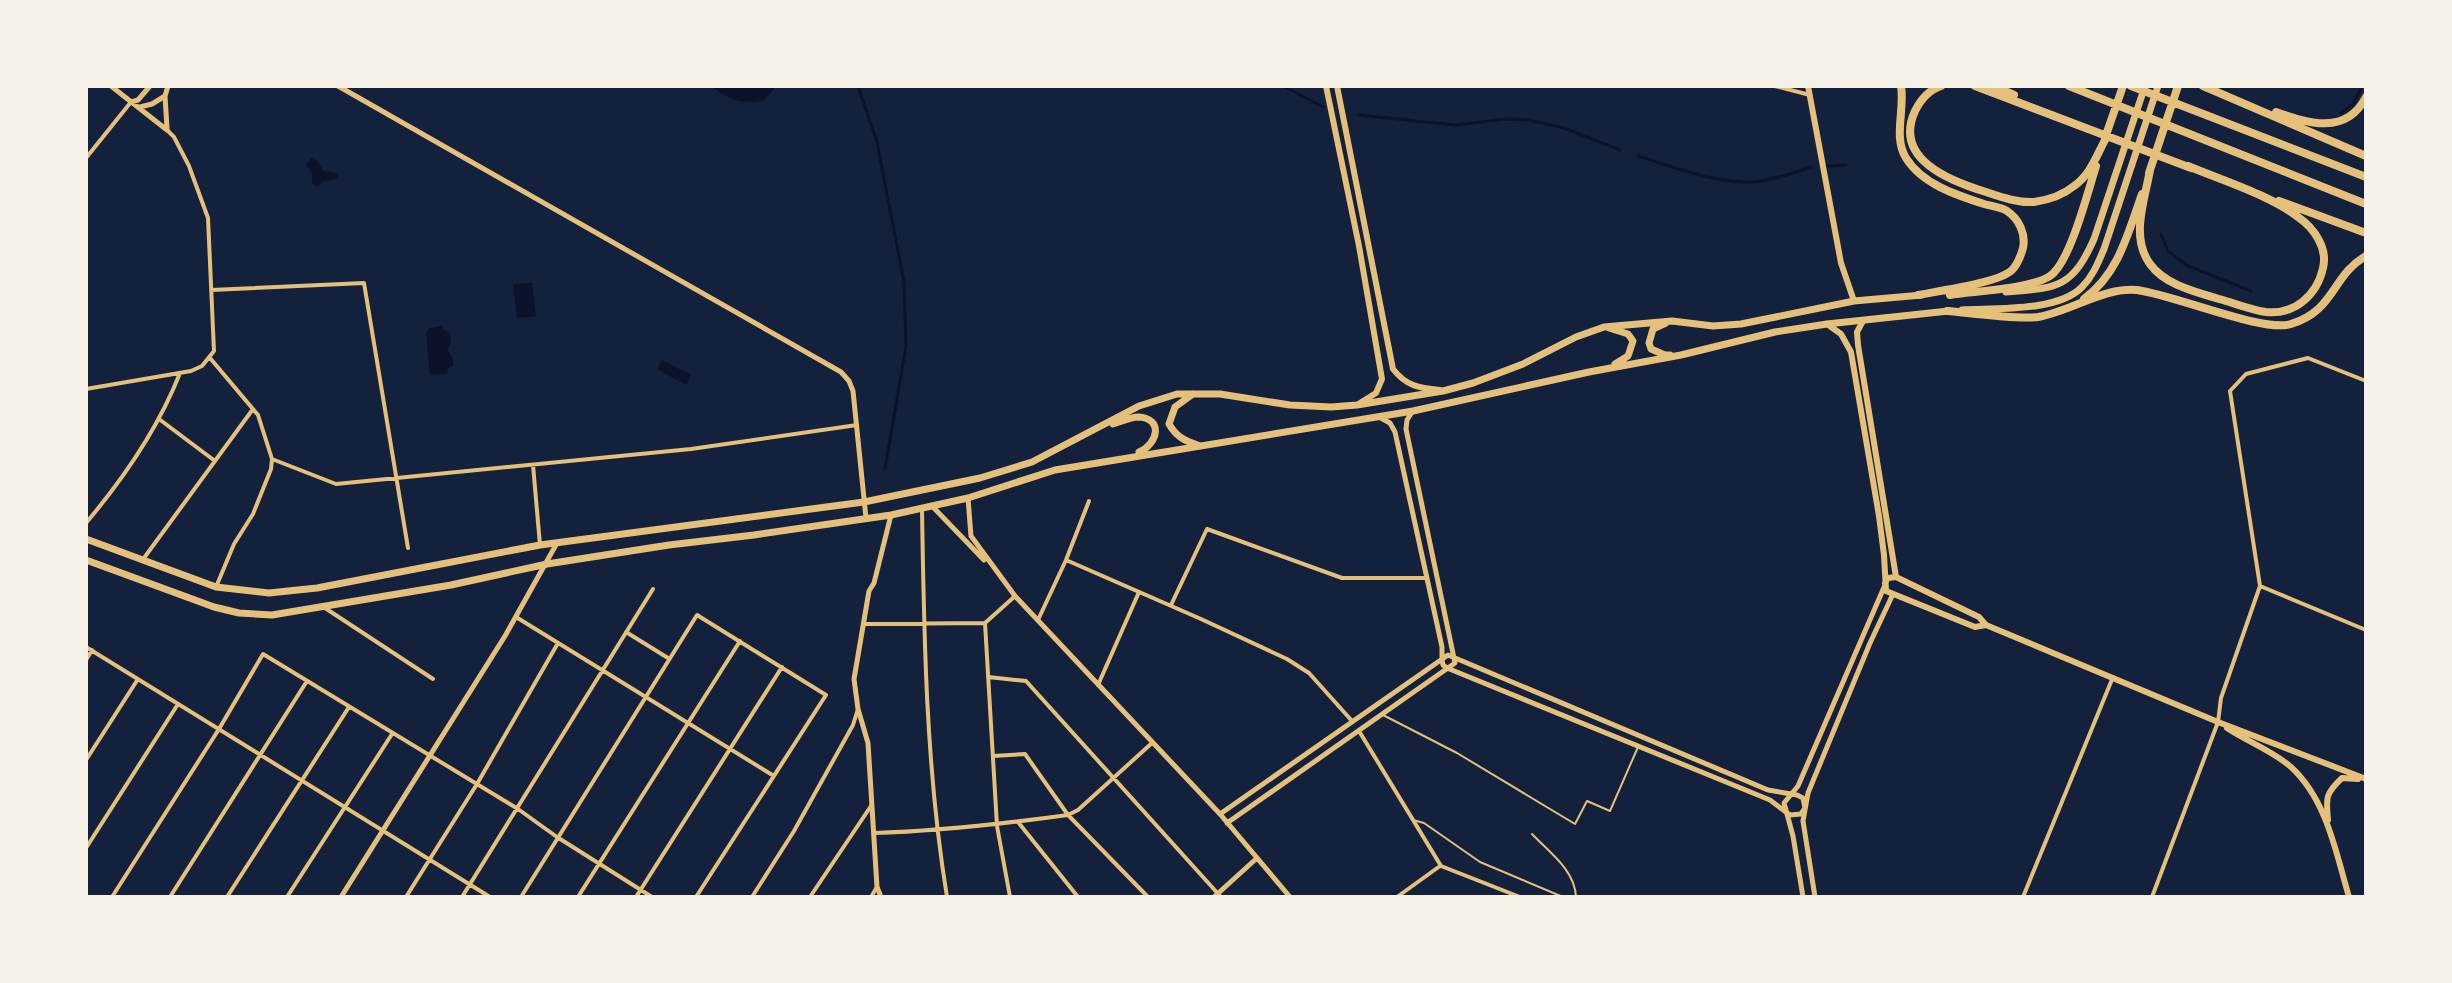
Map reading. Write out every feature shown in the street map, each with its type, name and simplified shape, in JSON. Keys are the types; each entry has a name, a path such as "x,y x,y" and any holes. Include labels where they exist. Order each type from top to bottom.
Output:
{"highway":[{"path":"1901,86 1899,146 1908,161 1922,176 1938,186 2007,211 2020,225 2025,241 2021,256 2011,271 1967,286 1918,295"},
{"path":"1941,86 1925,96 1911,119 1910,137 1915,151 1929,166 1951,180 1981,190 2031,202 2049,199 2075,186 2088,173 2105,140"},
{"path":"1975,86 2366,233"},
{"path":"1994,86 2081,125"},
{"path":"2069,86 2366,204"},
{"path":"1950,295 2035,282 2050,276 2060,266 2123,86"},
{"path":"2131,86 2366,177"},
{"path":"2035,317 2072,306 2098,288 2109,275 2120,255 2178,86"},
{"path":"2203,86 2366,156"},
{"path":"2215,91 2308,123 2334,123 2353,115 2366,97"},
{"path":"2150,170 2139,231 2150,264 2163,277 2179,286 2268,312 2287,309 2305,301 2319,284 2324,262 2321,243 2309,226 2280,205 2188,166"},
{"path":"1947,311 2035,317 2070,309 2122,289 2163,295 2269,326 2288,326 2319,311 2352,267 2366,256"}],"main road":[{"path":"1326,86 1382,379 1376,393 1357,405"},
{"path":"1337,86 1393,369 1414,387 1443,391"},
{"path":"1808,86 1841,263 1854,301"},
{"path":"86,539 216,587 269,593 317,588 540,545 864,502 980,478 1032,462 1160,398 1195,393 1290,405 1357,405 1473,383 1604,327 1672,321 1713,326 1741,324 1854,301 2058,286 2084,262 2145,86"},
{"path":"86,560 214,607 239,613 272,615 451,585 547,564 891,515 968,498 1055,470 1413,411 1681,355 1775,332 1947,311 2041,305 2068,297 2081,289 2093,274 2158,86"},
{"path":"1359,246 1369,244"},
{"path":"1672,321 1653,329 1649,343 1651,349 1658,352 1681,355"},
{"path":"1863,321 1857,332 1858,345 1902,589 1894,594"},
{"path":"1827,324 1841,334 1851,352 1879,516 1886,591 1975,627 1986,625"},
{"path":"1604,327 1628,334 1633,341 1628,356 1610,368"},
{"path":"1195,393 1175,407 1169,424 1181,439 1201,447"},
{"path":"1100,428 1138,417 1150,421 1156,435 1150,447 1122,458"},
{"path":"1885,584 1888,578 1898,579 1979,617 1986,625 2218,722 2366,779"},
{"path":"2218,722 2291,767 2308,786 2328,825 2349,897"},
{"path":"2328,825 2326,799 2330,790 2342,778 2366,779"}],"street":[{"path":"86,389 191,371 202,366 214,351 208,218 189,166 174,137 111,86"},
{"path":"86,158 131,102 138,100 150,86"},
{"path":"167,130 165,96 168,86"},
{"path":"338,86 841,372 853,391 866,518"},
{"path":"1775,86 1810,95"},
{"path":"139,107 165,96"},
{"path":"211,290 364,283 408,548"},
{"path":"210,358 262,423 272,459 253,514 234,544 216,587"},
{"path":"2152,897 2218,722 2221,698 2260,586 2230,391 2246,374 2308,358 2366,381"},
{"path":"86,523 141,450 170,399 181,372"},
{"path":"142,560 253,409"},
{"path":"1227,823 1454,665 1406,429 1413,411"},
{"path":"1377,417 1390,423 1395,432 1428,578 1443,665 1770,800 1787,813 1797,816 1805,808"},
{"path":"159,419 215,462"},
{"path":"272,459 336,484 691,449 857,425"},
{"path":"533,465 540,545"},
{"path":"968,498 971,536 1015,596 1220,814 1290,897"},
{"path":"1038,620 1089,501"},
{"path":"932,506 995,571"},
{"path":"922,508 924,624 936,831 947,897"},
{"path":"881,897 877,887 868,743 858,709 854,679 869,591 874,583 891,515"},
{"path":"1171,605 1207,529 1342,578 1428,578"},
{"path":"341,897 516,617 557,543"},
{"path":"1066,560 1171,605 1309,673 1353,722 1441,866 1520,897"},
{"path":"1803,897 1784,803 1798,786 1885,584"},
{"path":"2260,586 2366,630"},
{"path":"462,897 653,589"},
{"path":"1098,685 1139,591"},
{"path":"1815,897 1803,821 1808,793 1870,643 1894,594"},
{"path":"863,624 985,623 1015,596"},
{"path":"323,606 433,679"},
{"path":"521,897 697,615 826,695 696,897"},
{"path":"516,617 774,776"},
{"path":"985,623 997,826 1010,897"},
{"path":"626,632 669,659"},
{"path":"578,897 740,641"},
{"path":"406,897 477,784 558,643"},
{"path":"86,647 490,897"},
{"path":"86,660 92,650"},
{"path":"112,897 263,654 518,809 652,897"},
{"path":"1220,814 1448,655 1768,790 1797,795 1803,798 1805,808"},
{"path":"636,897 782,667"},
{"path":"988,677 1026,681 1218,896 1257,858"},
{"path":"2023,897 2113,677"},
{"path":"86,760 138,679"},
{"path":"170,897 307,681"},
{"path":"86,848 178,704"},
{"path":"227,897 349,707"},
{"path":"752,897 802,818 853,725 858,709"},
{"path":"287,897 392,734"},
{"path":"874,833 997,826 1068,815 1078,810 1152,743"},
{"path":"993,756 1025,754 1068,815 1148,897"},
{"path":"810,897 872,804"},
{"path":"1018,822 1078,897"},
{"path":"1397,897 1441,866"},
{"path":"871,897 877,887"}],"lane":[{"path":"1383,715 1457,753 1575,824 1587,801 1610,811 1638,746"},
{"path":"1412,820 1424,823 1480,862 1563,897"},
{"path":"1532,834 1573,881 1576,897"}],"water":[{"path":"711,86 777,86 764,100 742,102"},
{"path":"311,158 324,171 338,173 338,179 325,181 317,187 312,184 312,173 306,165"},
{"path":"532,283 536,316 517,318 513,284"},
{"path":"442,326 450,333 448,350 453,366 448,368 447,374 430,375 426,333 429,328"},
{"path":"662,360 691,375 686,385 657,369"}],"waterway":[{"path":"858,86 877,142 904,282 906,346 885,469"},
{"path":"1283,86 1323,107"},
{"path":"2341,113 2353,104 2362,86"},
{"path":"1358,115 1455,125 1506,119 1528,120 1561,127 1620,150"},
{"path":"1638,156 1703,176 1743,182 1768,180 1811,167"},
{"path":"1827,166 1846,165"},
{"path":"2161,234 2168,251 2186,265 2251,291"}]}
